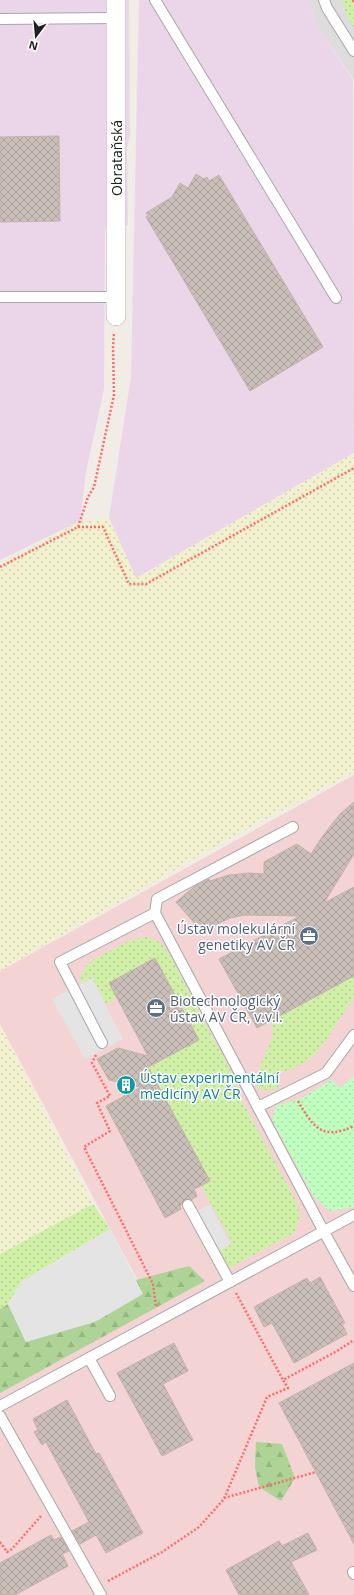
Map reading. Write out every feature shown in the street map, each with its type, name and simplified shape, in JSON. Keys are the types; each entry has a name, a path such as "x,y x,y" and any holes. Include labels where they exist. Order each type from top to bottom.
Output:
{"street":[{"name":"Obrataňská","path":"115,9 116,316"}],"lane":[{"path":"155,0 336,298"},
{"path":"324,0 327,8 354,51"},
{"path":"0,19 115,9"},
{"path":"0,297 116,297"},
{"path":"293,827 158,899 155,913 354,1286"},
{"path":"102,1043 60,962 155,913"},
{"path":"258,1107 326,1073 354,1035"},
{"path":"188,1205 230,1282"},
{"path":"0,1406 354,1215"},
{"path":"89,1358 110,1396"},
{"path":"0,1416 99,1591"}],"path":[{"path":"78,527 88,497 94,487 114,395 113,346 116,316"},
{"path":"0,567 78,527 103,527 129,584 146,584 354,468"},
{"path":"102,1043 92,1063 110,1096 97,1103 110,1131 84,1147 153,1284 156,1312"},
{"path":"293,1090 307,1117 318,1129 324,1132 335,1132 354,1126"},
{"path":"99,1591 199,1527 224,1499 267,1398 288,1388 230,1282"},
{"path":"283,1380 337,1351 354,1340"},
{"path":"224,1499 316,1472"},
{"path":"0,1542 7,1552 12,1549 51,1504"}],"shaded area":[{"path":"0,0 129,0 130,136 127,147 128,225 105,228 104,389 86,472 80,521 0,560"},
{"path":"139,0 309,0 317,26 353,80 354,453 136,578 109,518 131,377"},
{"path":"309,0 354,0 354,80 317,26"},
{"path":"354,775 354,1595 0,1595 0,1380 149,1301 0,1024 0,971"},
{"path":"92,978 123,1039 85,1059 52,999"},
{"path":"210,1205 231,1244 215,1253 193,1213"},
{"path":"110,1229 143,1294 95,1322 26,1342 8,1304 22,1281"}],"green space":[{"path":"342,0 354,0 354,29 347,15"},
{"path":"354,453 354,772 216,846 0,971 0,564 80,521 109,518 136,578"},
{"path":"147,937 160,942 168,952 237,1083 234,1086 297,1203 300,1217 294,1233 229,1268 220,1250 233,1244 201,1185 209,1181 156,1080 140,1089 131,1072 149,1058 153,1065 199,1040 154,958 109,983 117,998 106,1004 92,978 80,984 81,976 86,966 94,959 128,941"},
{"path":"354,976 354,997 328,1037 314,1055 300,1065 278,1074 280,1085 276,1089 264,1090 257,1088 254,1081 273,1035 271,1020"},
{"path":"0,1025 93,1204 0,1254"},
{"path":"354,1076 354,1207 330,1211 314,1197 272,1120 276,1106 300,1099 331,1080 340,1088"},
{"path":"93,1204 110,1229 22,1281 8,1304 0,1309 0,1254"},
{"path":"189,1266 205,1281 0,1393 0,1309 8,1304 26,1342 136,1280"},
{"path":"256,1442 282,1444 295,1478 281,1501 259,1487 255,1467"}],"building":[{"path":"59,136 60,221 0,222 0,137"},
{"path":"196,174 204,179 207,177 209,181 219,175 323,347 250,391 146,217 148,216 146,213 172,197 180,183 188,188"},
{"path":"354,802 354,854 324,903 354,887 354,976 257,1028 219,959 300,916 245,915 230,918 213,926 204,934 176,902 194,887 209,879 210,881 229,875 249,873 264,874 264,862 297,844 311,854 340,814"},
{"name":"Ústav experimentální medicíny AV ČR","path":"155,958 199,1040 148,1067 210,1181 194,1189 197,1196 191,1200 185,1200 180,1206 181,1209 165,1218 106,1106 141,1087 109,1080 97,1059 118,1048 148,1056 109,983"},
{"path":"320,1277 345,1323 342,1324 347,1334 294,1363 272,1323 264,1327 254,1307 307,1278 310,1283"},
{"path":"174,1343 188,1371 163,1384 193,1440 162,1456 117,1373"},
{"path":"354,1363 354,1544 279,1403"},
{"path":"67,1400 96,1454 99,1453 143,1533 106,1553 96,1535 80,1544 72,1531 89,1522 46,1442 42,1445 34,1432 38,1430 33,1419"},
{"path":"308,1533 317,1550 291,1562 309,1595 239,1595 226,1570 279,1541 282,1546"},
{"path":"51,1535 54,1540 61,1537 69,1551 62,1554 68,1566 15,1595 0,1595 0,1563"}],"place":[{"name":"Ústav molekulární genetiky AV ČR","path":"309,936"},
{"name":"Biotechnologický ústav AV ČR, v.v.i.","path":"156,1008"},
{"name":"Ústav experimentální medicíny AV ČR","path":"126,1085"}]}
